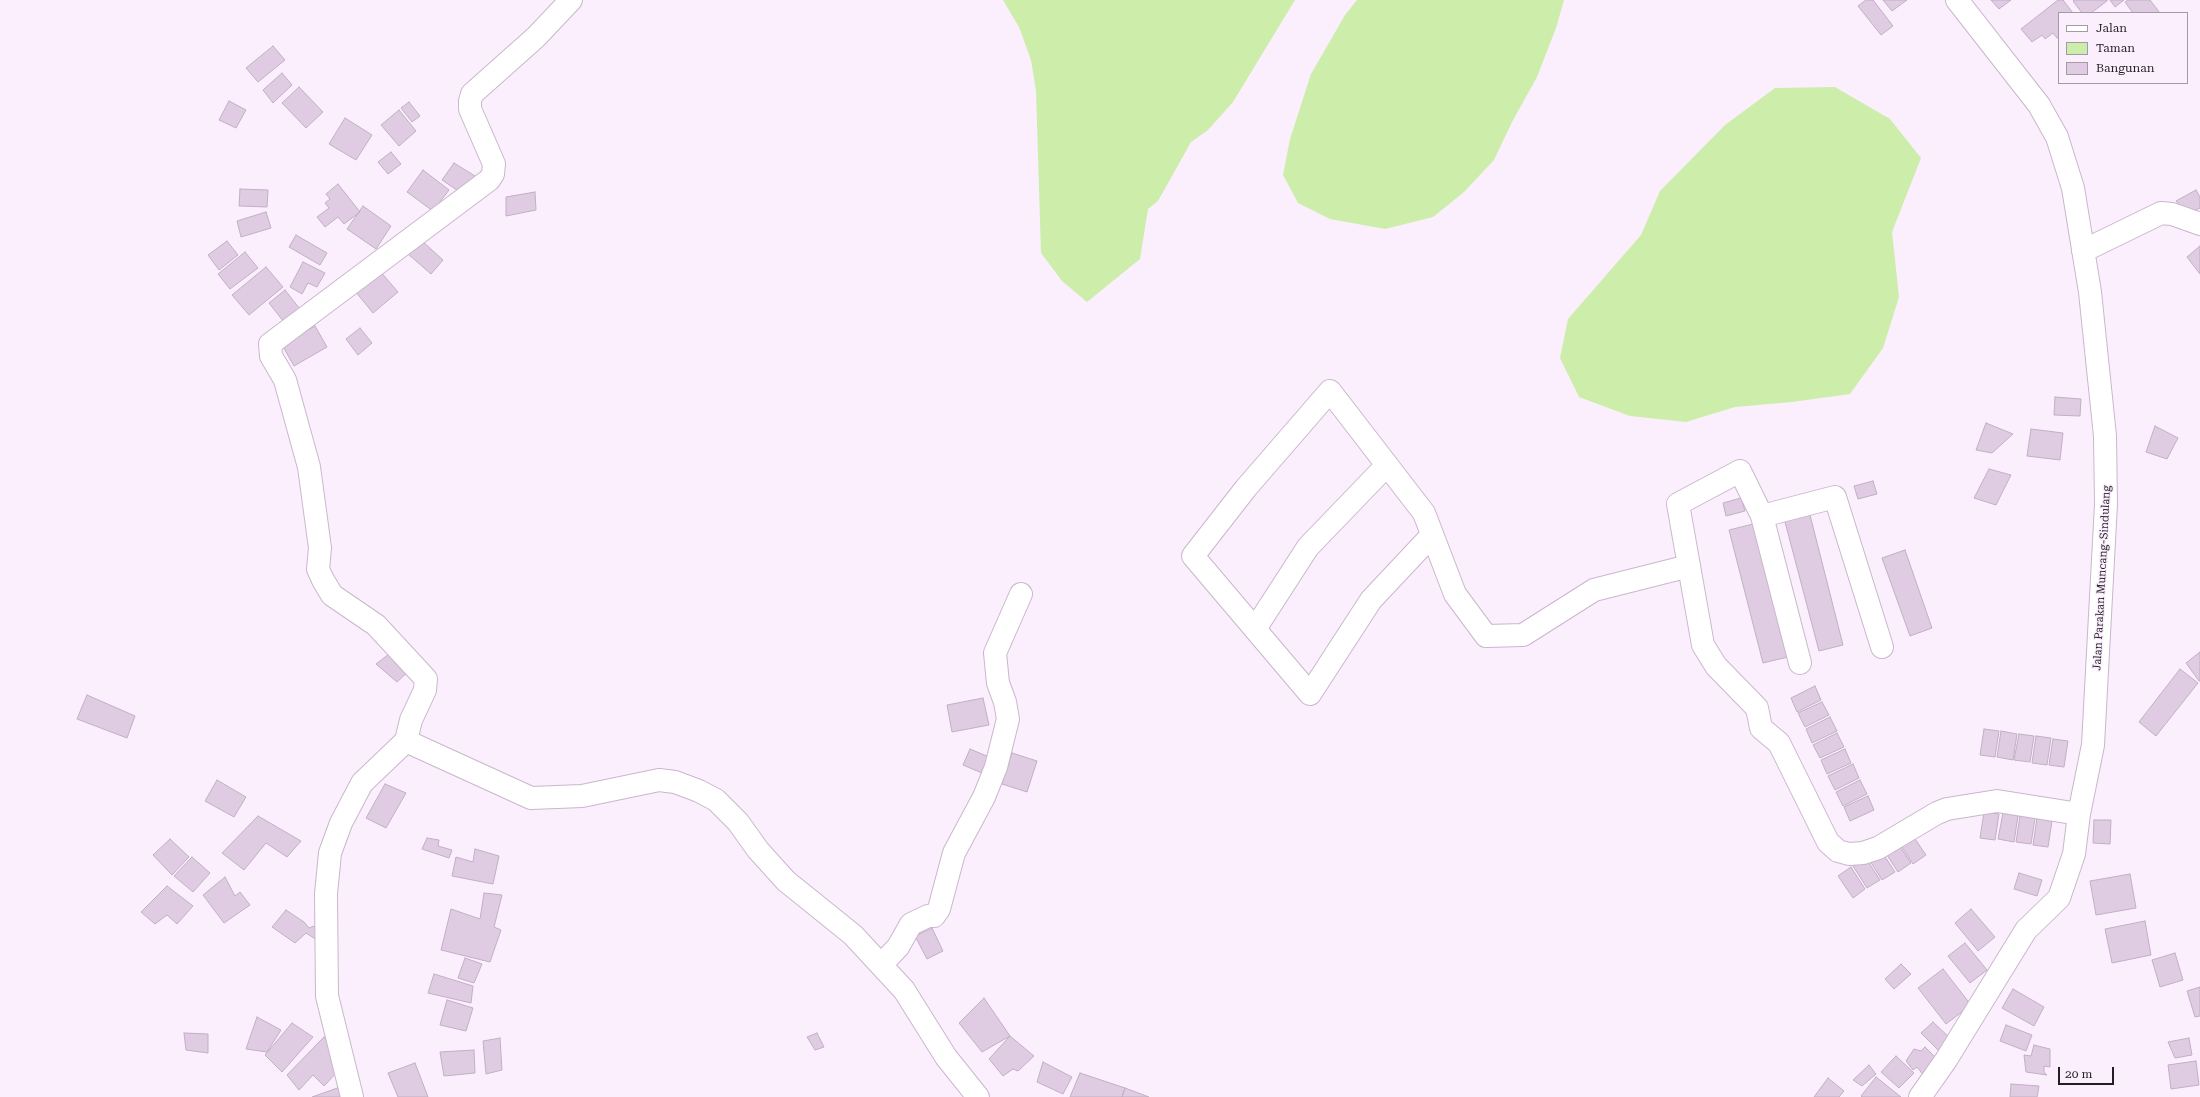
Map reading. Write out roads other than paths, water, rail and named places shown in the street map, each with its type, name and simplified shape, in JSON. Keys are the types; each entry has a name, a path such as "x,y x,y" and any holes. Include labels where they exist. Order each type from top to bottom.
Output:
{"street":[{"path":"352,1097 327,996 326,894 330,853 341,823 362,783 406,741 412,720 425,690 426,679 376,625 332,595 323,580 318,569 320,548 309,467 285,380 271,356 270,344 489,180 493,174 494,164 470,109 472,94 536,37 571,0"},
{"name":"Jalan Parakan Muncang-Sindulang","path":"1920,1097 1946,1060 2026,930 2059,898 2074,854 2079,814 2093,745 2106,504 2105,436 2090,292 2073,188 2057,137 2039,105 2018,76 1957,0"},
{"path":"2083,251 2161,214 2172,214 2200,224"},
{"path":"1432,536 1371,600 1310,694 1193,556 1246,488 1330,391 1424,513 1455,594 1486,636 1523,635 1594,590 1689,566"},
{"path":"1255,629 1308,547 1387,466"},
{"path":"1800,663 1762,516 1740,471 1678,504 1703,645 1716,666 1757,708 1761,728 1779,743 1822,833 1828,842 1838,851 1849,854 1863,853 1878,848 1937,813 1958,807 1997,802 2079,814"},
{"path":"1762,516 1835,497 1882,647"},
{"path":"881,965 898,947 911,924 928,916 934,916 939,910 954,853 984,797 996,767 1008,719 1005,702 998,683 995,653 1021,594"},
{"path":"406,741 531,798 582,796 659,780 675,782 699,791 716,800 738,822 758,850 786,881 853,935 904,990 946,1057 978,1097"}]}
